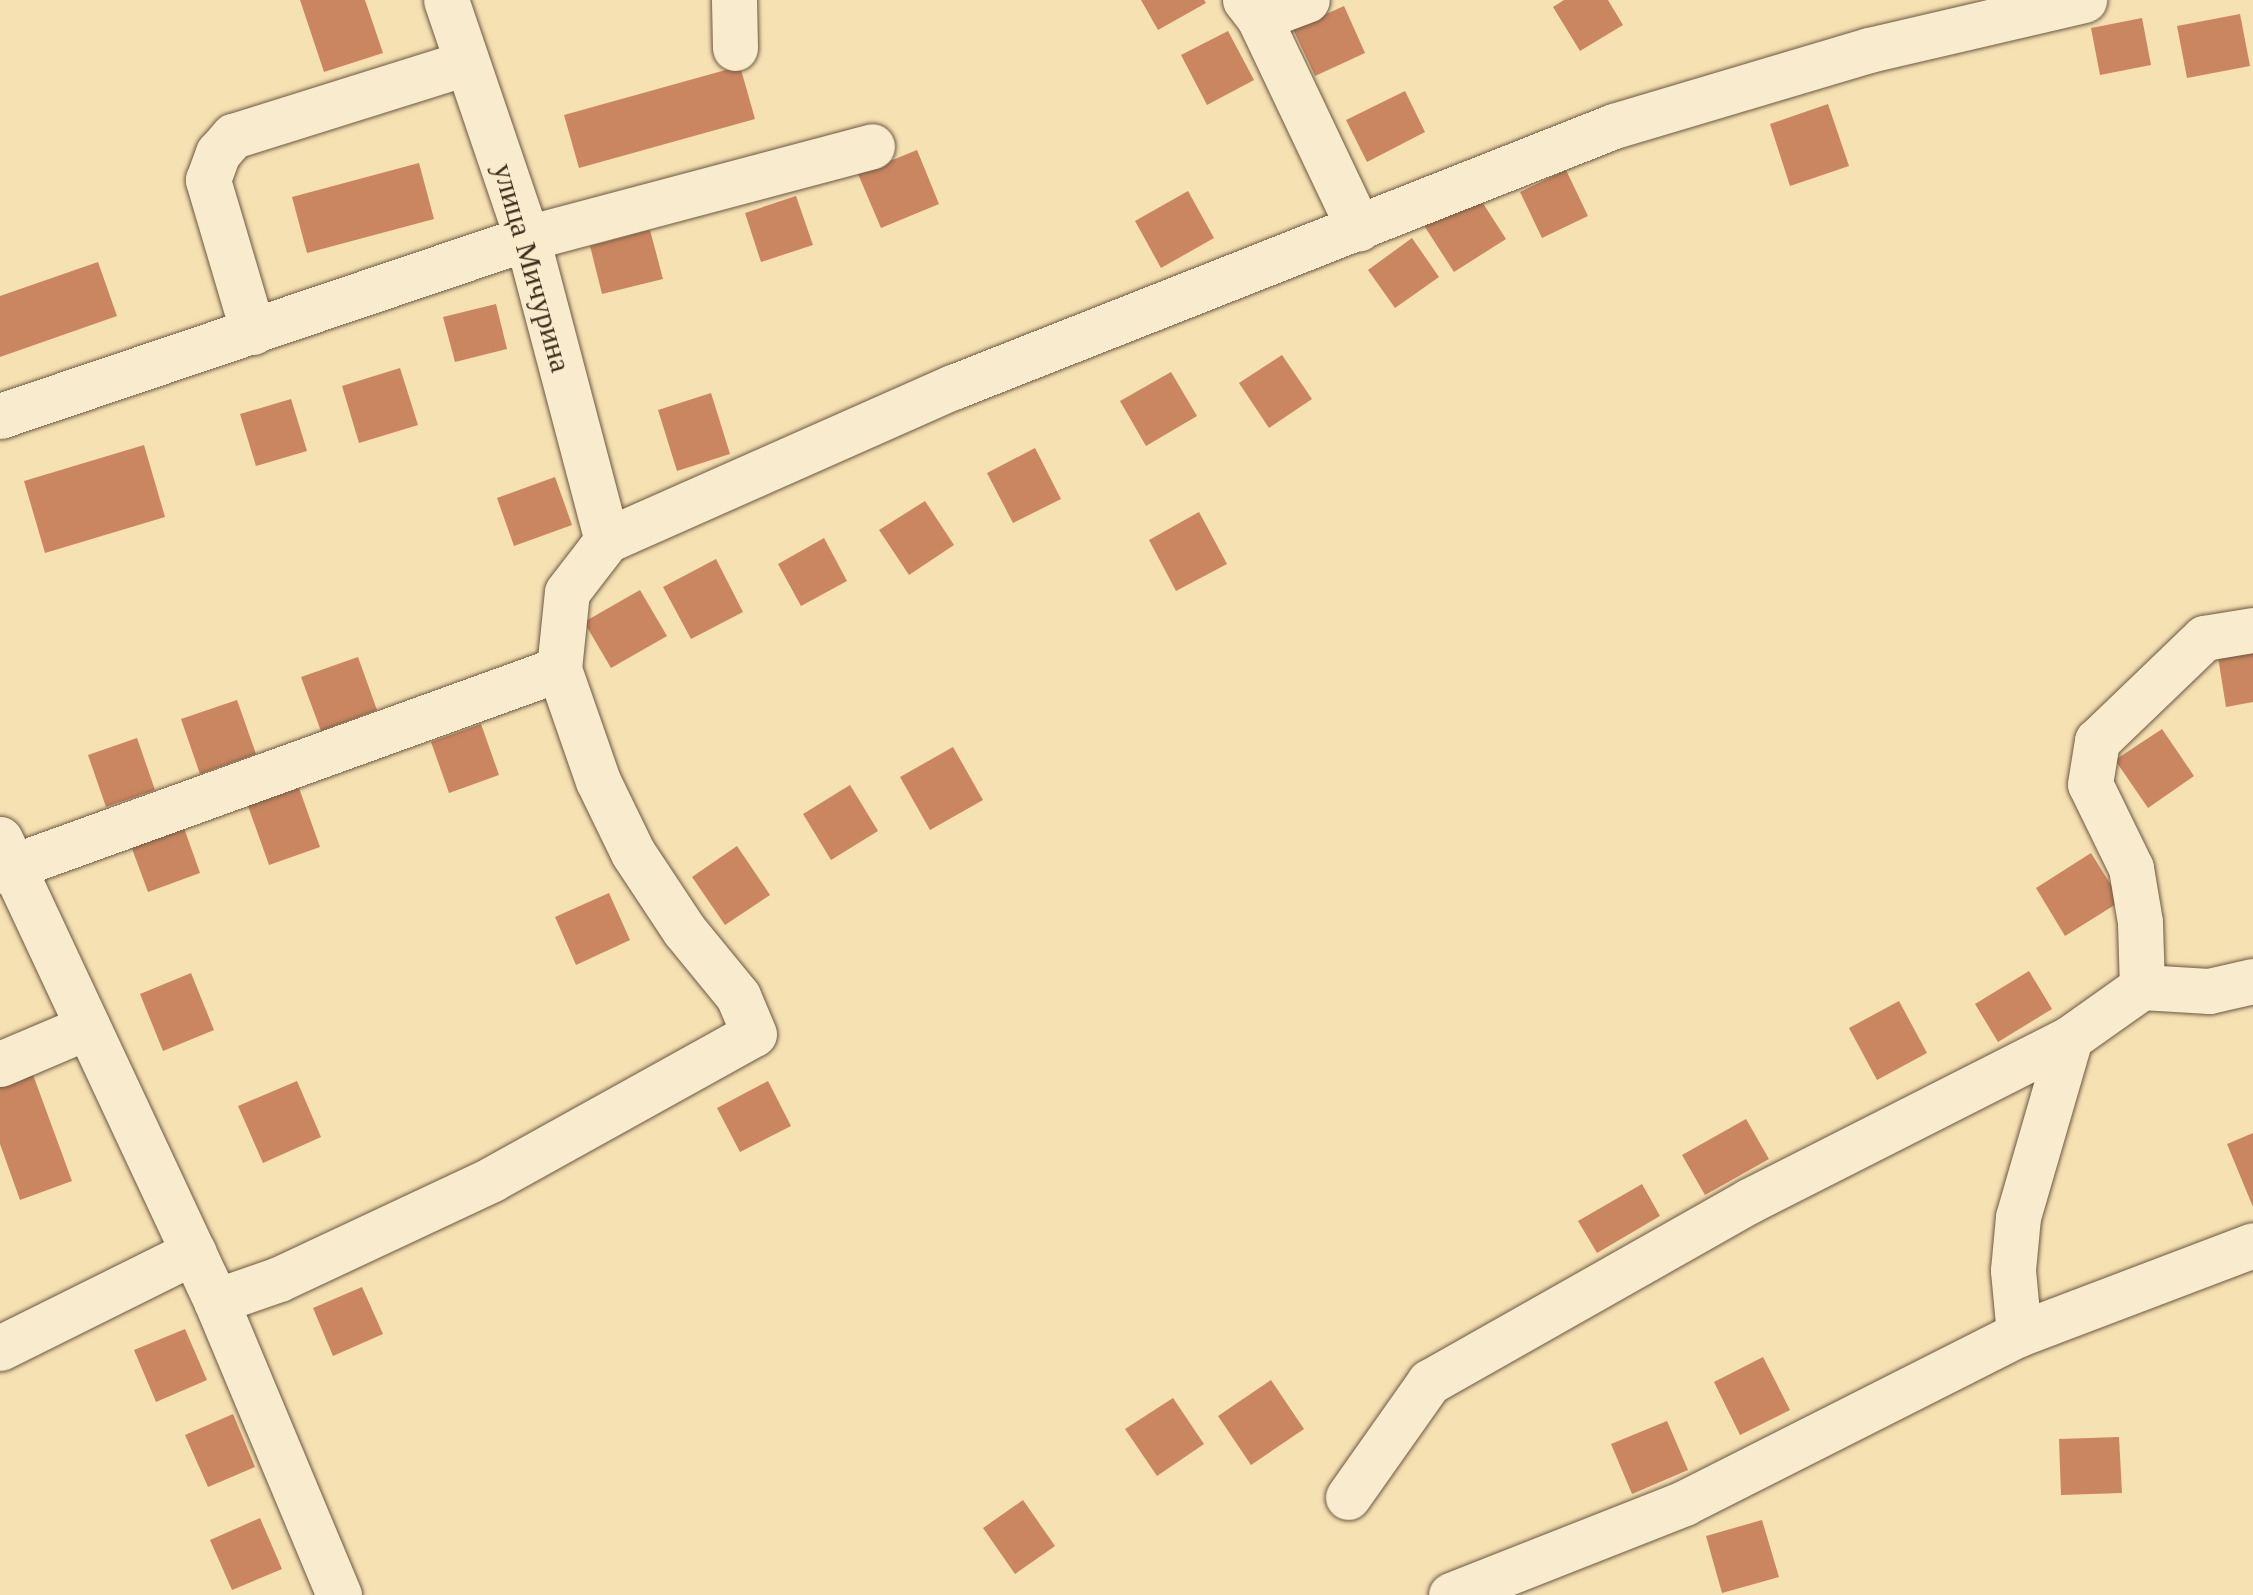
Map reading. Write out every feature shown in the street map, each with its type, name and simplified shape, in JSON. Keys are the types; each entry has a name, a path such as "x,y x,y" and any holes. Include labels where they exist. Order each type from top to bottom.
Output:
{"street":[{"name":"улица Мичурина","path":"446,0 527,238 607,540"},
{"path":"734,0 736,48"},
{"path":"1308,0 1252,9 1359,229"},
{"path":"216,1302 278,1279 492,1179 754,1034 738,996 684,930 633,854 598,781 559,669 567,592 607,540 953,387 1614,126 1869,50 2084,0"},
{"path":"253,332 208,180 218,153 233,136 466,63"},
{"path":"0,416 527,238 872,146"},
{"path":"2142,987 2140,922 2131,868 2090,784 2097,740 2204,638 2253,630"},
{"path":"339,1595 216,1302 3,859 559,669"},
{"path":"1348,1497 1429,1382 1749,1202 2070,1038 2142,987 2209,991 2253,981"},
{"path":"0,1064 87,1027"},
{"path":"2019,1334 2013,1270 2018,1217 2070,1038"},
{"path":"1451,1595 1684,1503 2019,1334 2253,1244"},
{"path":"0,1348 193,1252"}],"building":[{"path":"300,0 365,0 383,53 324,72"},
{"path":"1141,0 1204,0 1206,3 1158,30"},
{"path":"1564,0 1608,0 1623,25 1580,51 1553,7"},
{"path":"1344,6 1365,53 1315,76 1293,29"},
{"path":"2240,14 2250,66 2187,78 2177,26"},
{"path":"2142,18 2151,65 2100,75 2091,28"},
{"path":"1228,31 1254,80 1207,105 1181,55"},
{"path":"740,66 755,119 579,168 564,115"},
{"path":"1405,91 1425,132 1367,162 1346,120"},
{"path":"1828,104 1849,166 1790,186 1770,124"},
{"path":"917,150 939,204 881,228 858,174"},
{"path":"419,163 434,219 307,253 292,197"},
{"path":"1566,170 1588,216 1542,238 1520,192"},
{"path":"1188,191 1214,238 1161,268 1135,221"},
{"path":"1475,191 1506,239 1454,272 1423,224"},
{"path":"796,196 813,245 761,262 745,213"},
{"path":"650,230 663,279 602,294 590,246"},
{"path":"1412,238 1439,277 1395,308 1368,270"},
{"path":"98,262 117,316 0,357 0,296"},
{"path":"496,304 507,349 455,362 443,317"},
{"path":"1282,355 1312,399 1269,428 1239,383"},
{"path":"400,368 418,425 359,443 342,386"},
{"path":"1171,372 1197,416 1146,446 1120,401"},
{"path":"711,393 730,454 677,471 658,410"},
{"path":"291,399 307,451 256,466 240,414"},
{"path":"144,445 165,517 45,553 24,481"},
{"path":"1035,448 1061,499 1013,523 987,473"},
{"path":"555,477 572,525 514,546 497,498"},
{"path":"925,501 954,545 909,575 879,530"},
{"path":"1199,512 1227,564 1176,591 1149,540"},
{"path":"824,538 847,581 801,606 778,564"},
{"path":"716,559 743,612 691,639 663,587"},
{"path":"640,590 667,636 611,668 584,622"},
{"path":"2253,651 2253,702 2226,707 2218,657"},
{"path":"358,657 377,710 321,731 301,677"},
{"path":"237,700 256,754 200,774 181,719"},
{"path":"481,724 499,775 449,793 431,742"},
{"path":"2162,729 2194,776 2148,808 2115,760"},
{"path":"137,738 155,790 106,807 88,755"},
{"path":"953,747 983,800 930,830 900,777"},
{"path":"850,785 878,831 831,860 803,814"},
{"path":"299,788 320,847 269,865 248,806"},
{"path":"184,828 200,873 148,892 131,846"},
{"path":"737,846 770,895 725,925 692,877"},
{"path":"2091,853 2121,901 2065,936 2036,888"},
{"path":"609,893 630,940 576,965 555,917"},
{"path":"2029,971 2052,1009 1998,1042 1975,1004"},
{"path":"191,973 214,1030 163,1051 140,994"},
{"path":"1899,1001 1927,1053 1877,1080 1849,1028"},
{"path":"32,1072 72,1181 20,1200 0,1144 0,1084"},
{"path":"297,1081 321,1137 263,1163 238,1106"},
{"path":"768,1081 791,1126 740,1152 717,1108"},
{"path":"1746,1119 1769,1159 1705,1195 1682,1155"},
{"path":"2253,1133 2253,1207 2227,1144"},
{"path":"1642,1184 1660,1216 1597,1253 1578,1221"},
{"path":"362,1287 383,1334 333,1356 313,1308"},
{"path":"185,1329 207,1380 156,1402 134,1350"},
{"path":"1763,1357 1790,1410 1740,1435 1714,1382"},
{"path":"1271,1380 1304,1429 1251,1465 1218,1416"},
{"path":"1173,1398 1204,1444 1157,1476 1125,1429"},
{"path":"233,1414 255,1467 208,1487 185,1435"},
{"path":"1667,1421 1688,1470 1632,1494 1611,1444"},
{"path":"2119,1437 2122,1493 2061,1495 2059,1439"},
{"path":"1023,1500 1055,1546 1015,1574 983,1528"},
{"path":"260,1518 282,1569 232,1590 210,1540"},
{"path":"1762,1520 1779,1577 1722,1593 1706,1536"}]}
